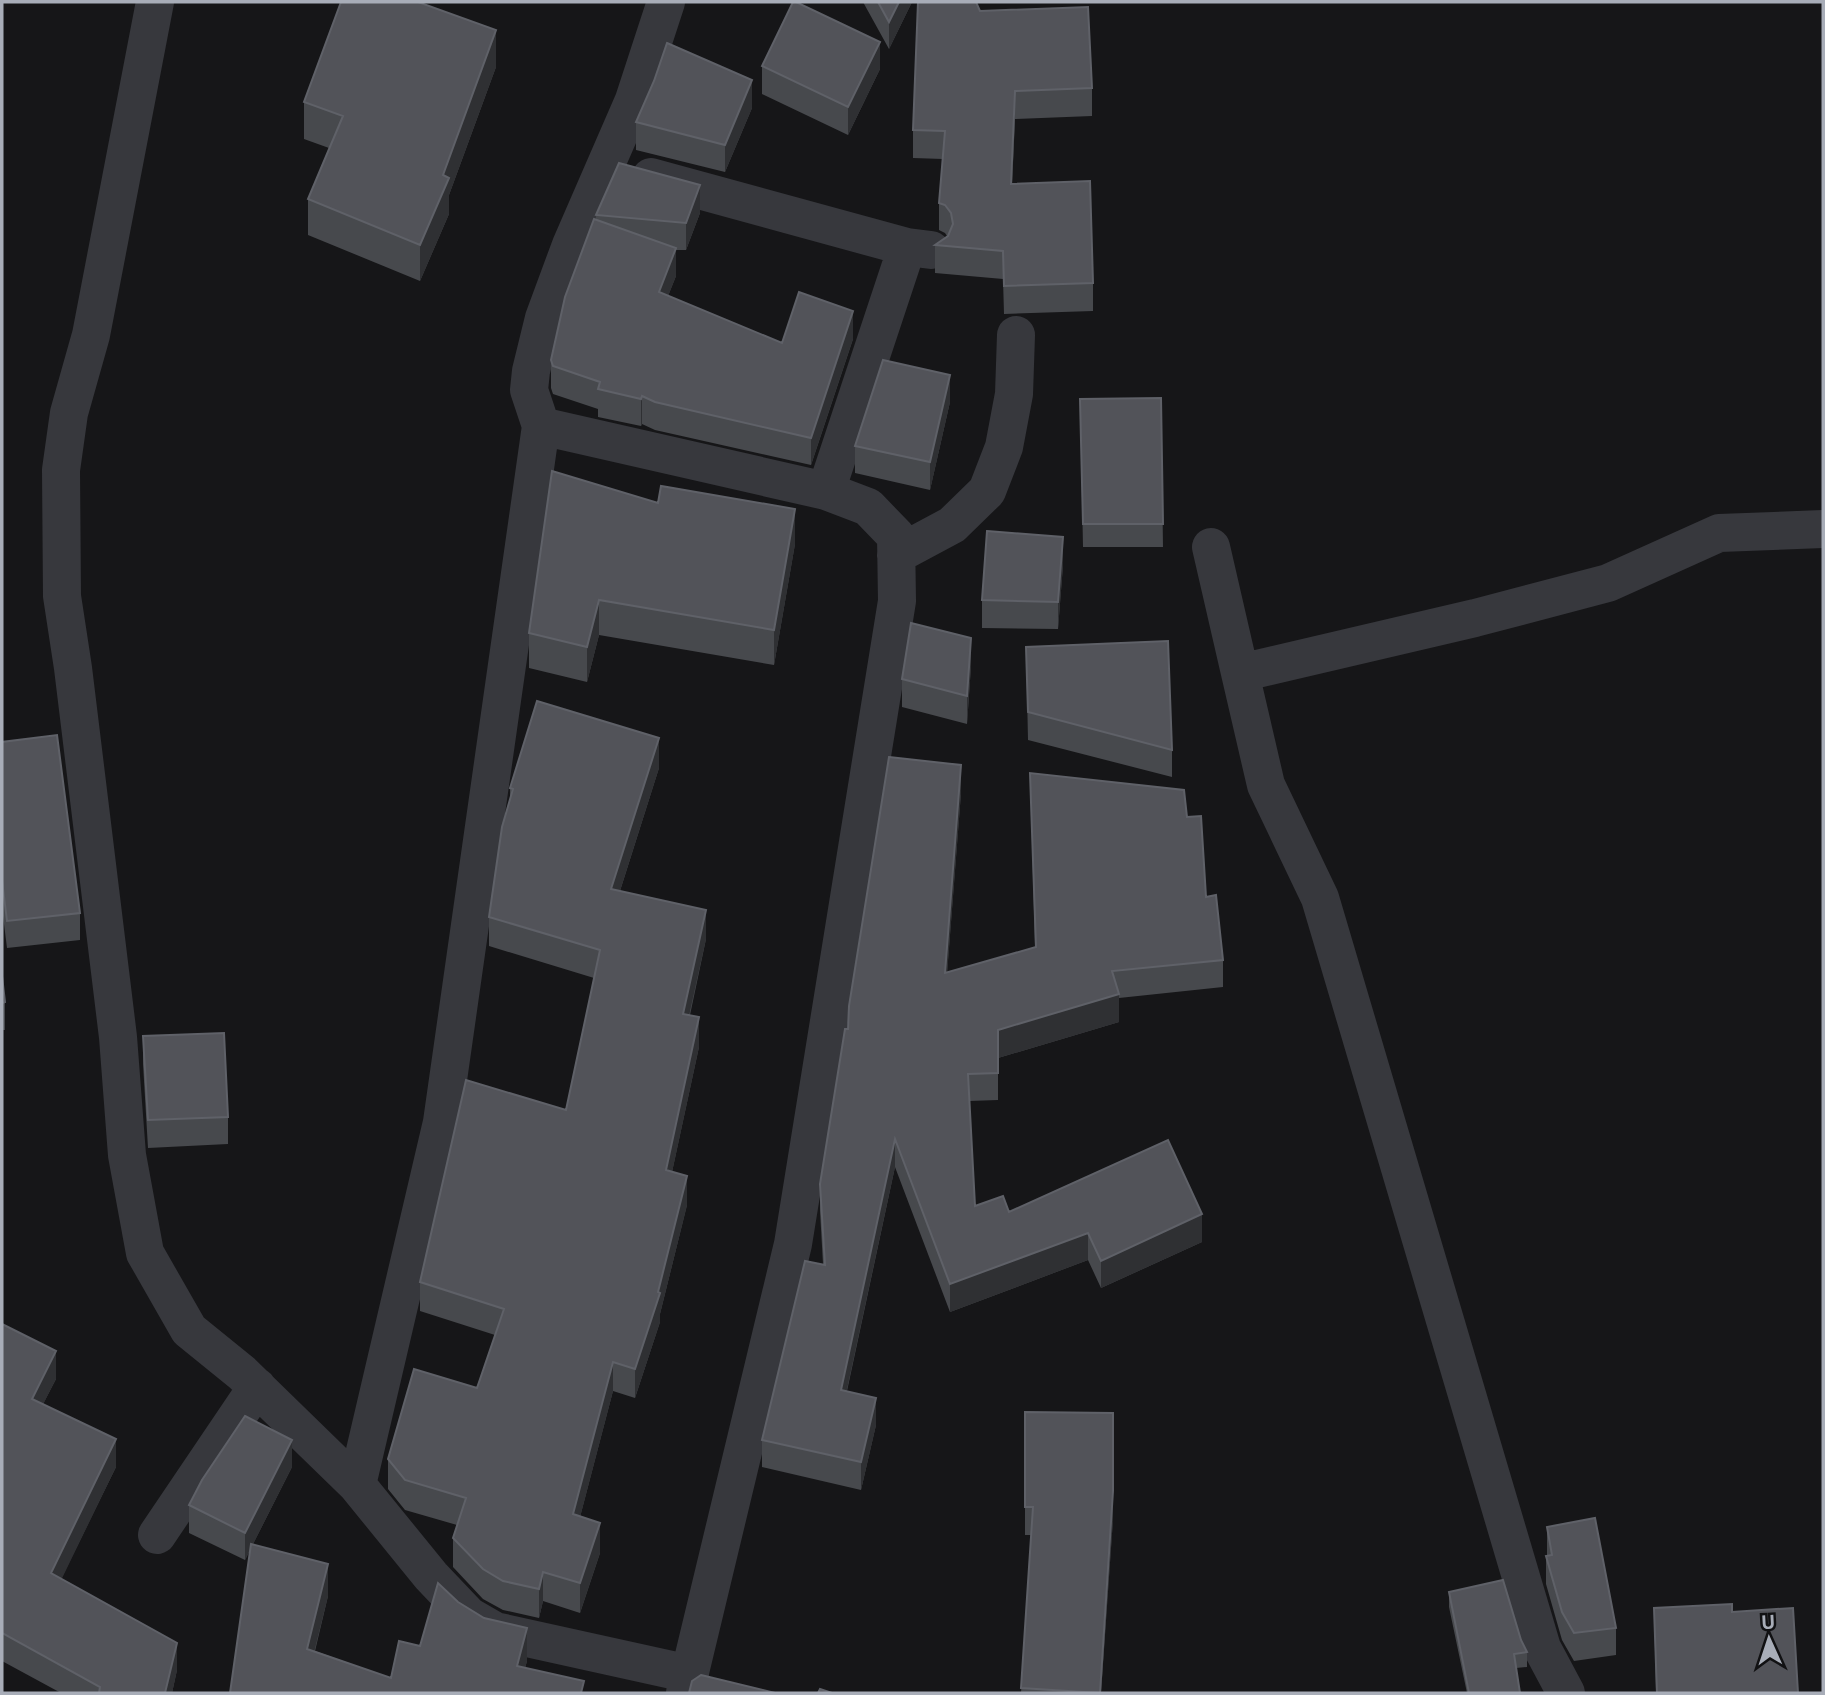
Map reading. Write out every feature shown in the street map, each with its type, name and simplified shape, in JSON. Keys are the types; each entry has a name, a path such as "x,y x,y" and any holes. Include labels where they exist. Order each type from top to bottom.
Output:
{"street":[{"path":"156,2 90,335 69,413 61,470 62,596 118,1037 127,1155 145,1252 190,1330 257,1387 357,1485 431,1576 469,1616 495,1631 688,1684 793,1244 897,601 896,536 868,507 826,491 541,426"},
{"path":"357,1485 442,1122 541,426 530,390 531,371 544,318 570,245 634,100 666,2"},
{"path":"605,164 920,248 826,491"},
{"path":"896,555 952,525 986,492 1004,447 1012,407 1016,335"},
{"path":"1240,673 1475,618 1608,583 1719,533 1823,529"},
{"path":"1211,547 1266,785 1320,898 1542,1648 1566,1693"},
{"path":"157,1535 257,1387"}],"building":[{"path":"341,2 418,2 496,30 443,175 449,178 420,245 308,199 343,116 304,102"},
{"path":"793,2 880,42 848,107 762,66"},
{"path":"878,2 899,2 889,22"},
{"path":"918,2 976,2 980,11 1088,7 1092,88 1015,91 1011,184 1090,181 1093,283 1004,286 1003,251 935,245 948,236 953,224 951,213 945,205 939,203 945,131 913,130"},
{"path":"667,43 752,80 725,145 636,122"},
{"path":"619,163 700,185 686,223 596,215"},
{"path":"594,219 676,248 659,292 782,343 799,292 853,311 811,438 655,402 642,396 641,399 598,389 600,382 553,366 551,360 565,297"},
{"path":"883,360 950,375 930,462 855,446"},
{"path":"1161,398 1163,524 1083,524 1080,399"},
{"path":"552,471 658,503 661,486 795,509 774,630 599,600 587,647 529,633"},
{"path":"987,531 1063,537 1058,602 982,600"},
{"path":"911,623 971,638 967,696 902,679"},
{"path":"1168,641 1172,750 1028,712 1026,647"},
{"path":"537,701 659,738 611,889 706,910 683,1014 699,1017 666,1170 687,1176 658,1292 660,1293 635,1369 613,1362 573,1514 600,1523 580,1583 543,1572 539,1589 503,1581 483,1569 453,1538 466,1498 405,1480 388,1459 414,1369 477,1388 504,1309 420,1282 466,1080 566,1110 600,950 489,917 502,827 513,789 510,788"},
{"path":"57,735 80,913 7,921 2,880 2,742"},
{"path":"889,757 961,765 945,973 1036,947 1030,773 1184,790 1187,817 1201,816 1206,897 1216,895 1223,960 1112,971 1119,994 998,1030 998,1073 968,1074 975,1206 1003,1196 1009,1212 1168,1140 1202,1214 1101,1261 1088,1233 950,1284 895,1139 841,1390 876,1398 861,1462 762,1440 805,1261 825,1265 820,1184 845,1029 848,1029 849,1006"},
{"path":"2,976 5,1002 2,1003"},
{"path":"224,1033 228,1117 148,1120 143,1036"},
{"path":"2,1324 56,1351 32,1399 116,1439 51,1573 177,1643 165,1693 99,1693 100,1687 2,1633"},
{"path":"1025,1412 1113,1413 1113,1491 1100,1693 1021,1688 1033,1507 1025,1507"},
{"path":"245,1416 292,1440 245,1533 189,1505 202,1480"},
{"path":"1595,1518 1616,1628 1574,1633 1562,1612 1546,1556 1552,1555 1547,1527"},
{"path":"251,1544 328,1564 307,1649 391,1678 399,1641 420,1646 438,1583 458,1602 484,1618 527,1628 517,1666 584,1681 581,1693 230,1693"},
{"path":"1503,1580 1527,1652 1514,1654 1520,1693 1469,1693 1449,1592"},
{"path":"1732,1604 1732,1612 1793,1608 1798,1693 1657,1693 1654,1608"},
{"path":"701,1675 775,1693 689,1693 692,1681"}]}
